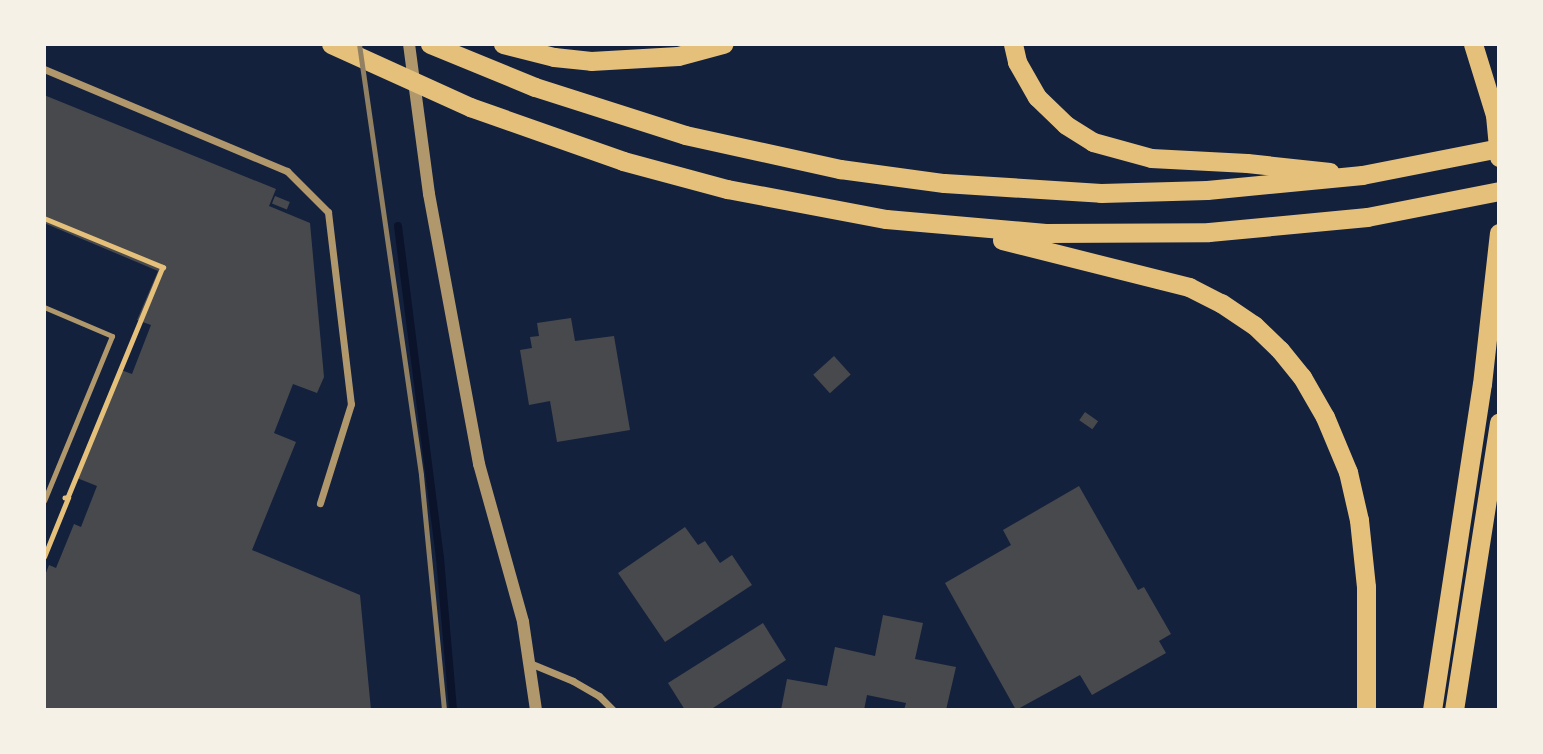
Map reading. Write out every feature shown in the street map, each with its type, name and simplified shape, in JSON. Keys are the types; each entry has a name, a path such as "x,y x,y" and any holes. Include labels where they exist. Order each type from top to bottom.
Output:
{"highway":[{"path":"331,44 470,107 623,161 780,201 939,225 1045,233 1209,232 1367,217 1499,191"},
{"path":"430,44 535,87 635,121 737,149 891,177 995,188 1101,193 1207,190 1362,175 1499,148"},
{"path":"503,44 554,57 591,61 678,56 723,44"},
{"path":"1013,44 1017,62 1037,97 1066,125 1093,142 1151,158 1247,163 1362,175"},
{"path":"1477,52 1495,115 1499,157"},
{"path":"939,225 1189,287 1243,318 1280,350 1302,377 1325,416 1348,472 1356,508 1366,587 1366,710"},
{"path":"1432,710 1495,283 1499,233"},
{"path":"1454,710 1499,422"}],"street":[{"path":"409,44 429,194 479,464 523,622 532,664 537,710"},
{"path":"44,69 287,171 328,212 351,404 320,503"},
{"path":"532,664 573,681 599,696 613,710"}],"lane":[{"path":"44,307 112,336 44,501"}],"path":[{"path":"44,557 68,499 48,491"}],"building":[{"path":"44,95 276,189 269,206 310,223 324,377 317,393 293,384 274,433 296,442 252,550 360,595 371,710 44,710 44,578 49,565 56,568 74,524 81,527 97,486 77,478 121,370 132,374 151,325 137,320 158,271 44,223"},
{"path":"275,196 290,202 287,209 272,203"},
{"path":"571,318 575,341 614,336 630,430 557,442 550,401 529,405 520,350 532,348 530,337 539,336 537,323"},
{"path":"834,356 851,375 830,393 813,375"},
{"path":"1085,412 1098,421 1092,429 1079,420"},
{"path":"1079,486 1138,590 1144,587 1171,634 1159,641 1166,653 1092,695 1080,675 1016,710 945,583 1011,545 1003,530"},
{"path":"685,527 698,545 705,541 720,563 732,555 752,585 665,642 618,573"},
{"path":"883,615 923,623 915,659 956,667 946,710 904,710 906,703 867,695 864,710 781,710 787,679 827,686 835,647 875,656"},
{"path":"763,623 786,660 710,710 685,710 668,683"}],"waterway":[{"path":"398,226 440,558 453,710"}],"railway":[{"path":"359,44 421,475 444,710"}]}
